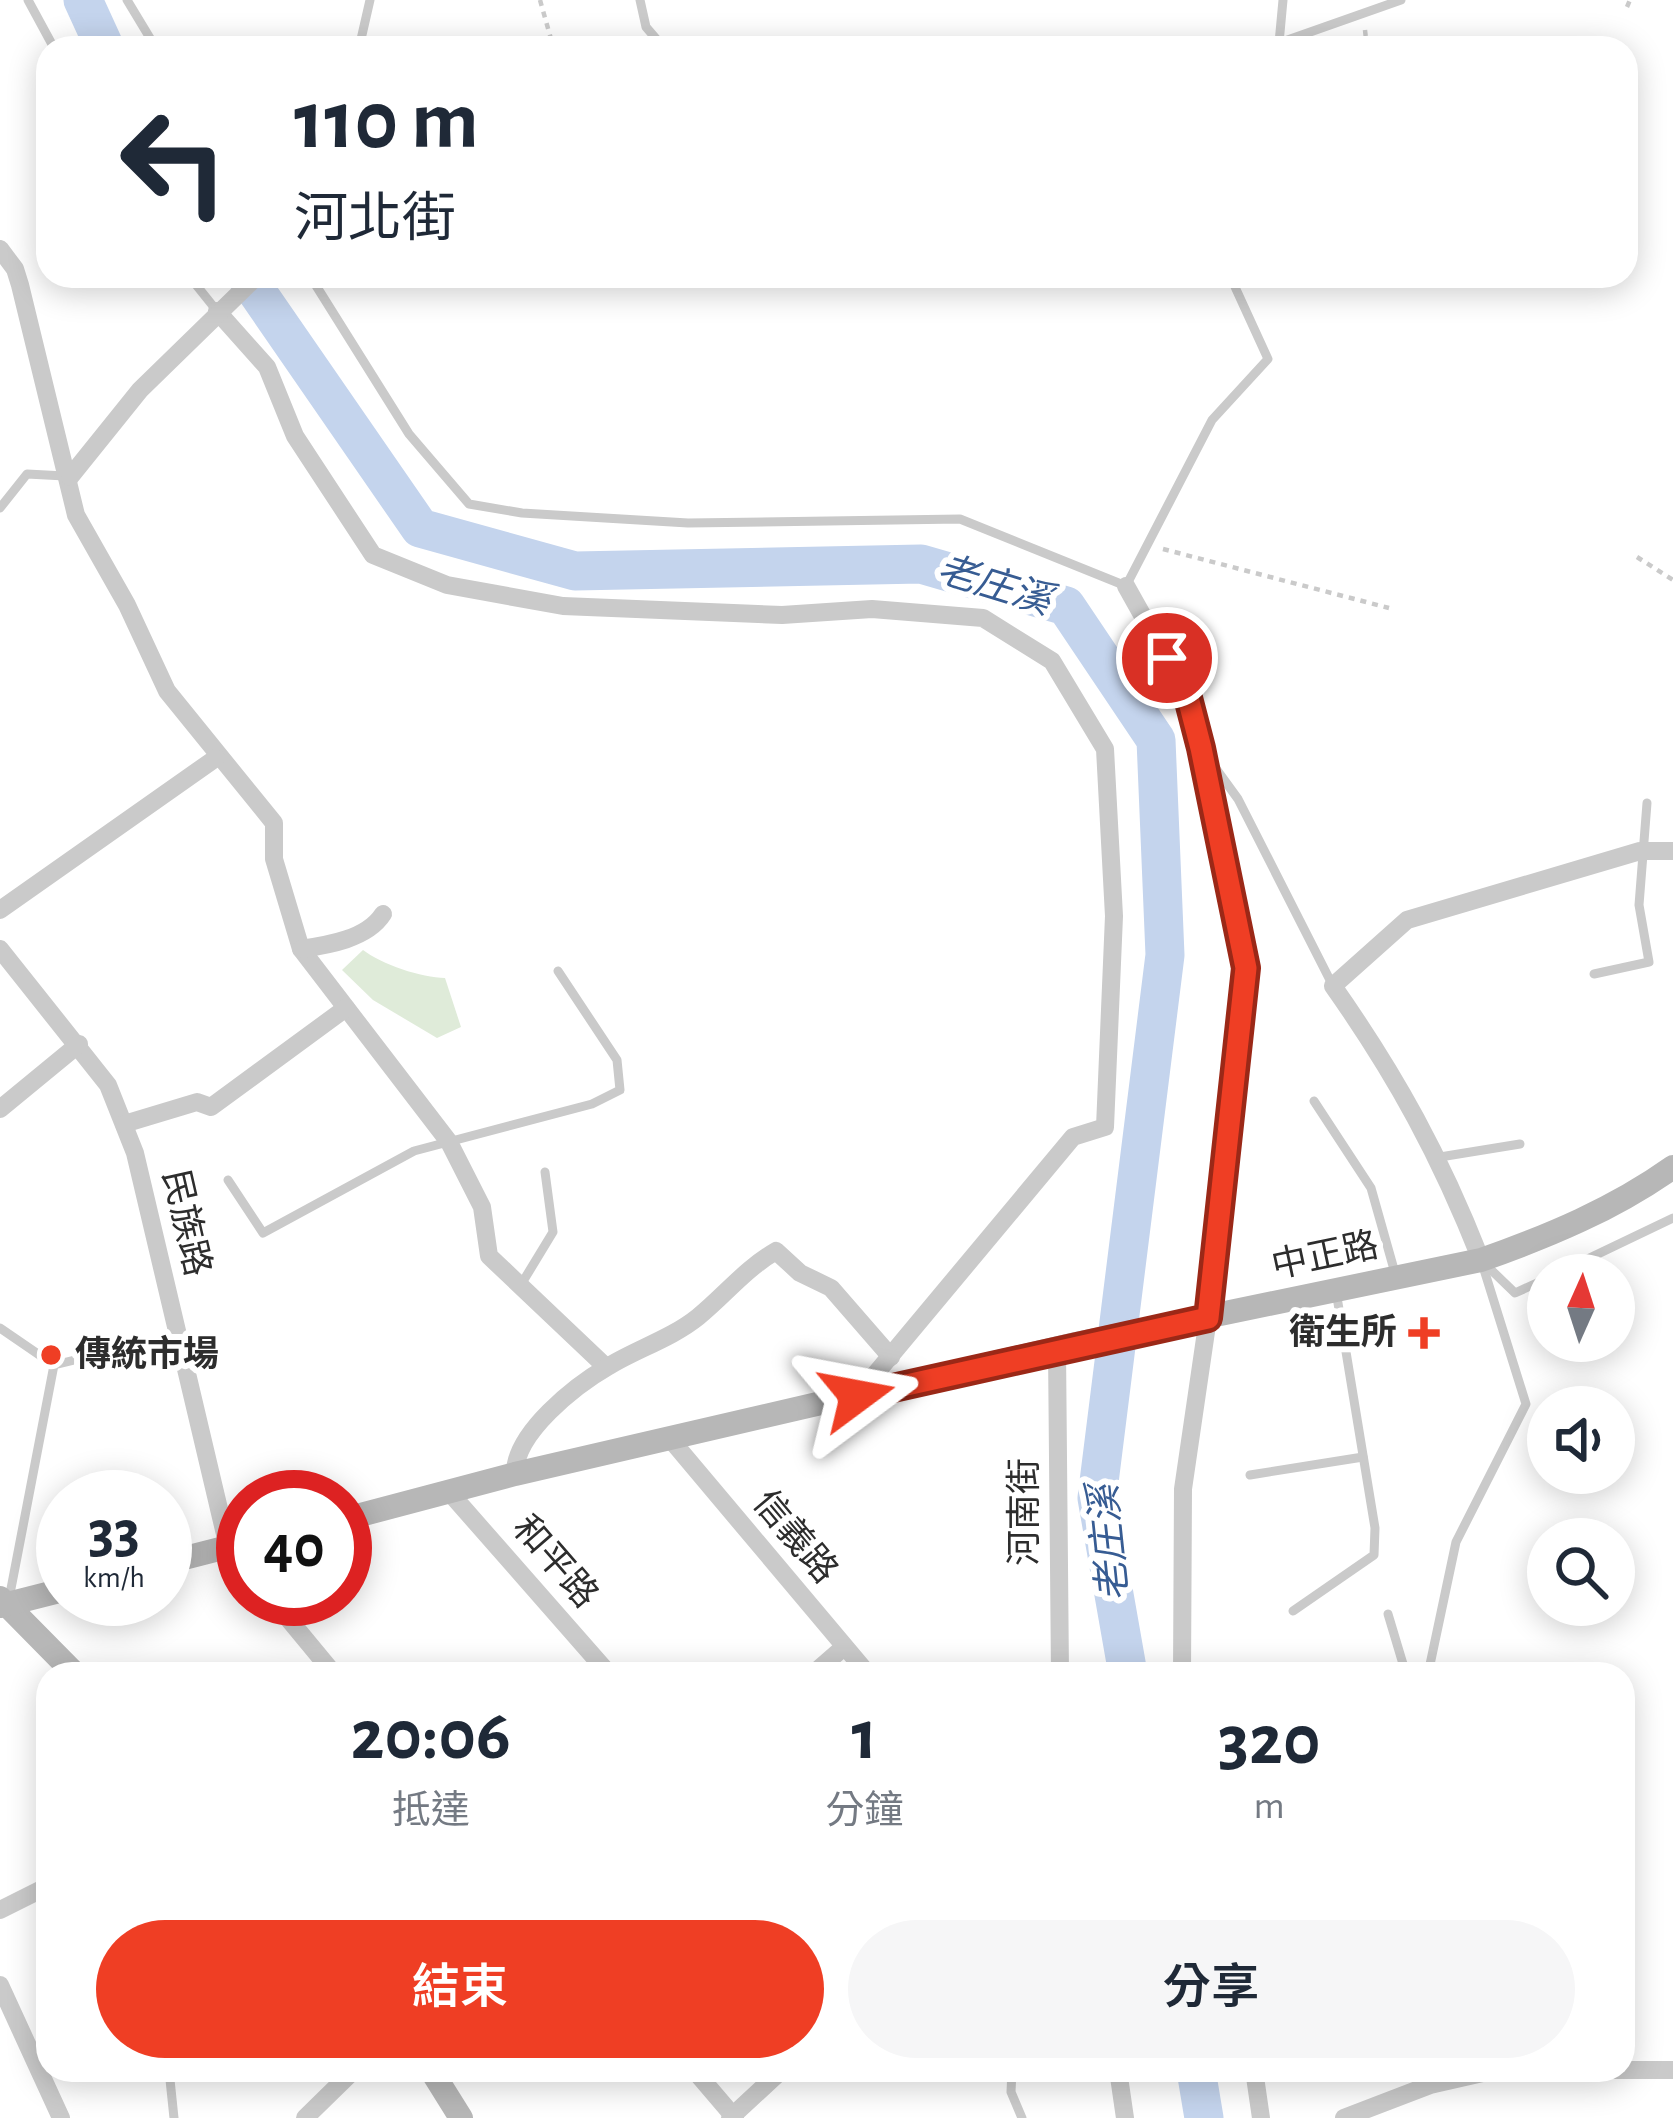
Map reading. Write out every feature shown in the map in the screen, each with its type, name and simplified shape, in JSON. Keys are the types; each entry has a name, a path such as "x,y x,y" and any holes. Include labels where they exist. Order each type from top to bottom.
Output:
{"street":[{"path":"0,249 15,269 76,515 128,605 167,691 274,823 274,859 301,949 449,1142 482,1207 489,1256 606,1367"},
{"path":"70,476 140,390 244,288"},
{"path":"218,311 268,367 295,436 373,555 447,585 563,606 782,615 872,609 983,618 1052,661 1105,749 1114,916 1105,1127 1073,1137 857,1396"},
{"path":"1126,586 1187,694 1246,968 1208,1318 1183,1489 1182,1662"},
{"path":"0,910 217,758"},
{"path":"1481,1260 1440,1157 1373,1043 1333,986 1407,920 1640,851 1673,850"},
{"path":"301,949 335,944 377,924 383,914"},
{"name":"民族路","path":"0,949 108,1085 135,1153 216,1472"},
{"path":"124,1124 197,1102 211,1108 346,1008"},
{"path":"0,1109 79,1044"},
{"name":"中正路","path":"372,1512 515,1474 1066,1346 1481,1260 1543,1238 1618,1202 1673,1167"},
{"path":"515,1474 515,1462 527,1438 606,1367 695,1319 753,1264 776,1251 800,1273 831,1288 891,1357"},
{"name":"河南街","path":"1060,1662 1066,1346"},
{"name":"信義路","path":"672,1441 857,1662"},
{"name":"和平路","path":"451,1493 599,1662"},
{"path":"3,1603 36,1596"},
{"path":"3,1603 63,1662"},
{"path":"294,1626 324,1662"},
{"path":"826,1662 844,1647"},
{"path":"0,1910 36,1892"},
{"path":"0,1984 36,2063"},
{"path":"1635,2070 1673,2070"},
{"path":"45,2082 61,2118"},
{"path":"305,2118 342,2082"},
{"path":"438,2082 461,2118"},
{"path":"704,2082 733,2117 767,2082"},
{"path":"1120,2082 1125,2118"},
{"path":"1256,2082 1261,2118"},
{"path":"1344,2118 1433,2082"}],"lane":[{"path":"28,0 48,36"},
{"path":"127,0 150,36"},
{"path":"362,36 370,0"},
{"path":"640,0 646,27 654,36"},
{"path":"1279,36 1283,0"},
{"path":"1303,36 1401,0"},
{"path":"199,288 218,311"},
{"path":"318,288 409,434 469,504 522,513 688,523 960,519 1126,586 1212,420 1268,359 1235,288"},
{"path":"0,508 27,474 70,476"},
{"path":"1201,748 1238,799 1333,986"},
{"path":"1594,974 1649,962 1641,925 1640,851 1647,803"},
{"path":"228,1180 263,1233 414,1151 592,1104 620,1090 617,1060 558,971"},
{"path":"1314,1101 1371,1188 1396,1278"},
{"path":"1440,1157 1520,1144"},
{"path":"520,1286 553,1232 545,1172"},
{"path":"1597,1254 1673,1218"},
{"path":"1481,1260 1515,1293 1527,1287"},
{"path":"1431,1662 1456,1542 1526,1404 1481,1260"},
{"path":"1293,1611 1374,1555 1336,1291"},
{"path":"0,1328 54,1365 178,1335"},
{"path":"3,1603 54,1365"},
{"path":"1250,1475 1363,1457"},
{"path":"1388,1614 1402,1662"},
{"path":"170,2082 174,2118"},
{"path":"1011,2082 1022,2118"}],"path":[{"path":"539,0 550,36"},
{"path":"1146,544 1389,608"},
{"path":"1637,556 1673,580"}],"green space":[{"path":"363,950 402,969 445,978 461,1027 437,1038 373,1000 342,970"}],"waterway":[{"name":"老庄溪","path":"83,0 100,36"},
{"name":"老庄溪","path":"254,288 420,528 575,571 921,564 1066,606 1156,740 1165,955 1097,1498 1126,1662"},
{"name":"老庄溪","path":"1198,2082 1204,2118"}],"place":[{"name":"衛生所","path":"1424,1333"},
{"name":"傳統市場","path":"51,1355"}],"route":[{"path":"857,1396 1208,1318 1246,968 1214,798 1187,694 1167,658"}]}
